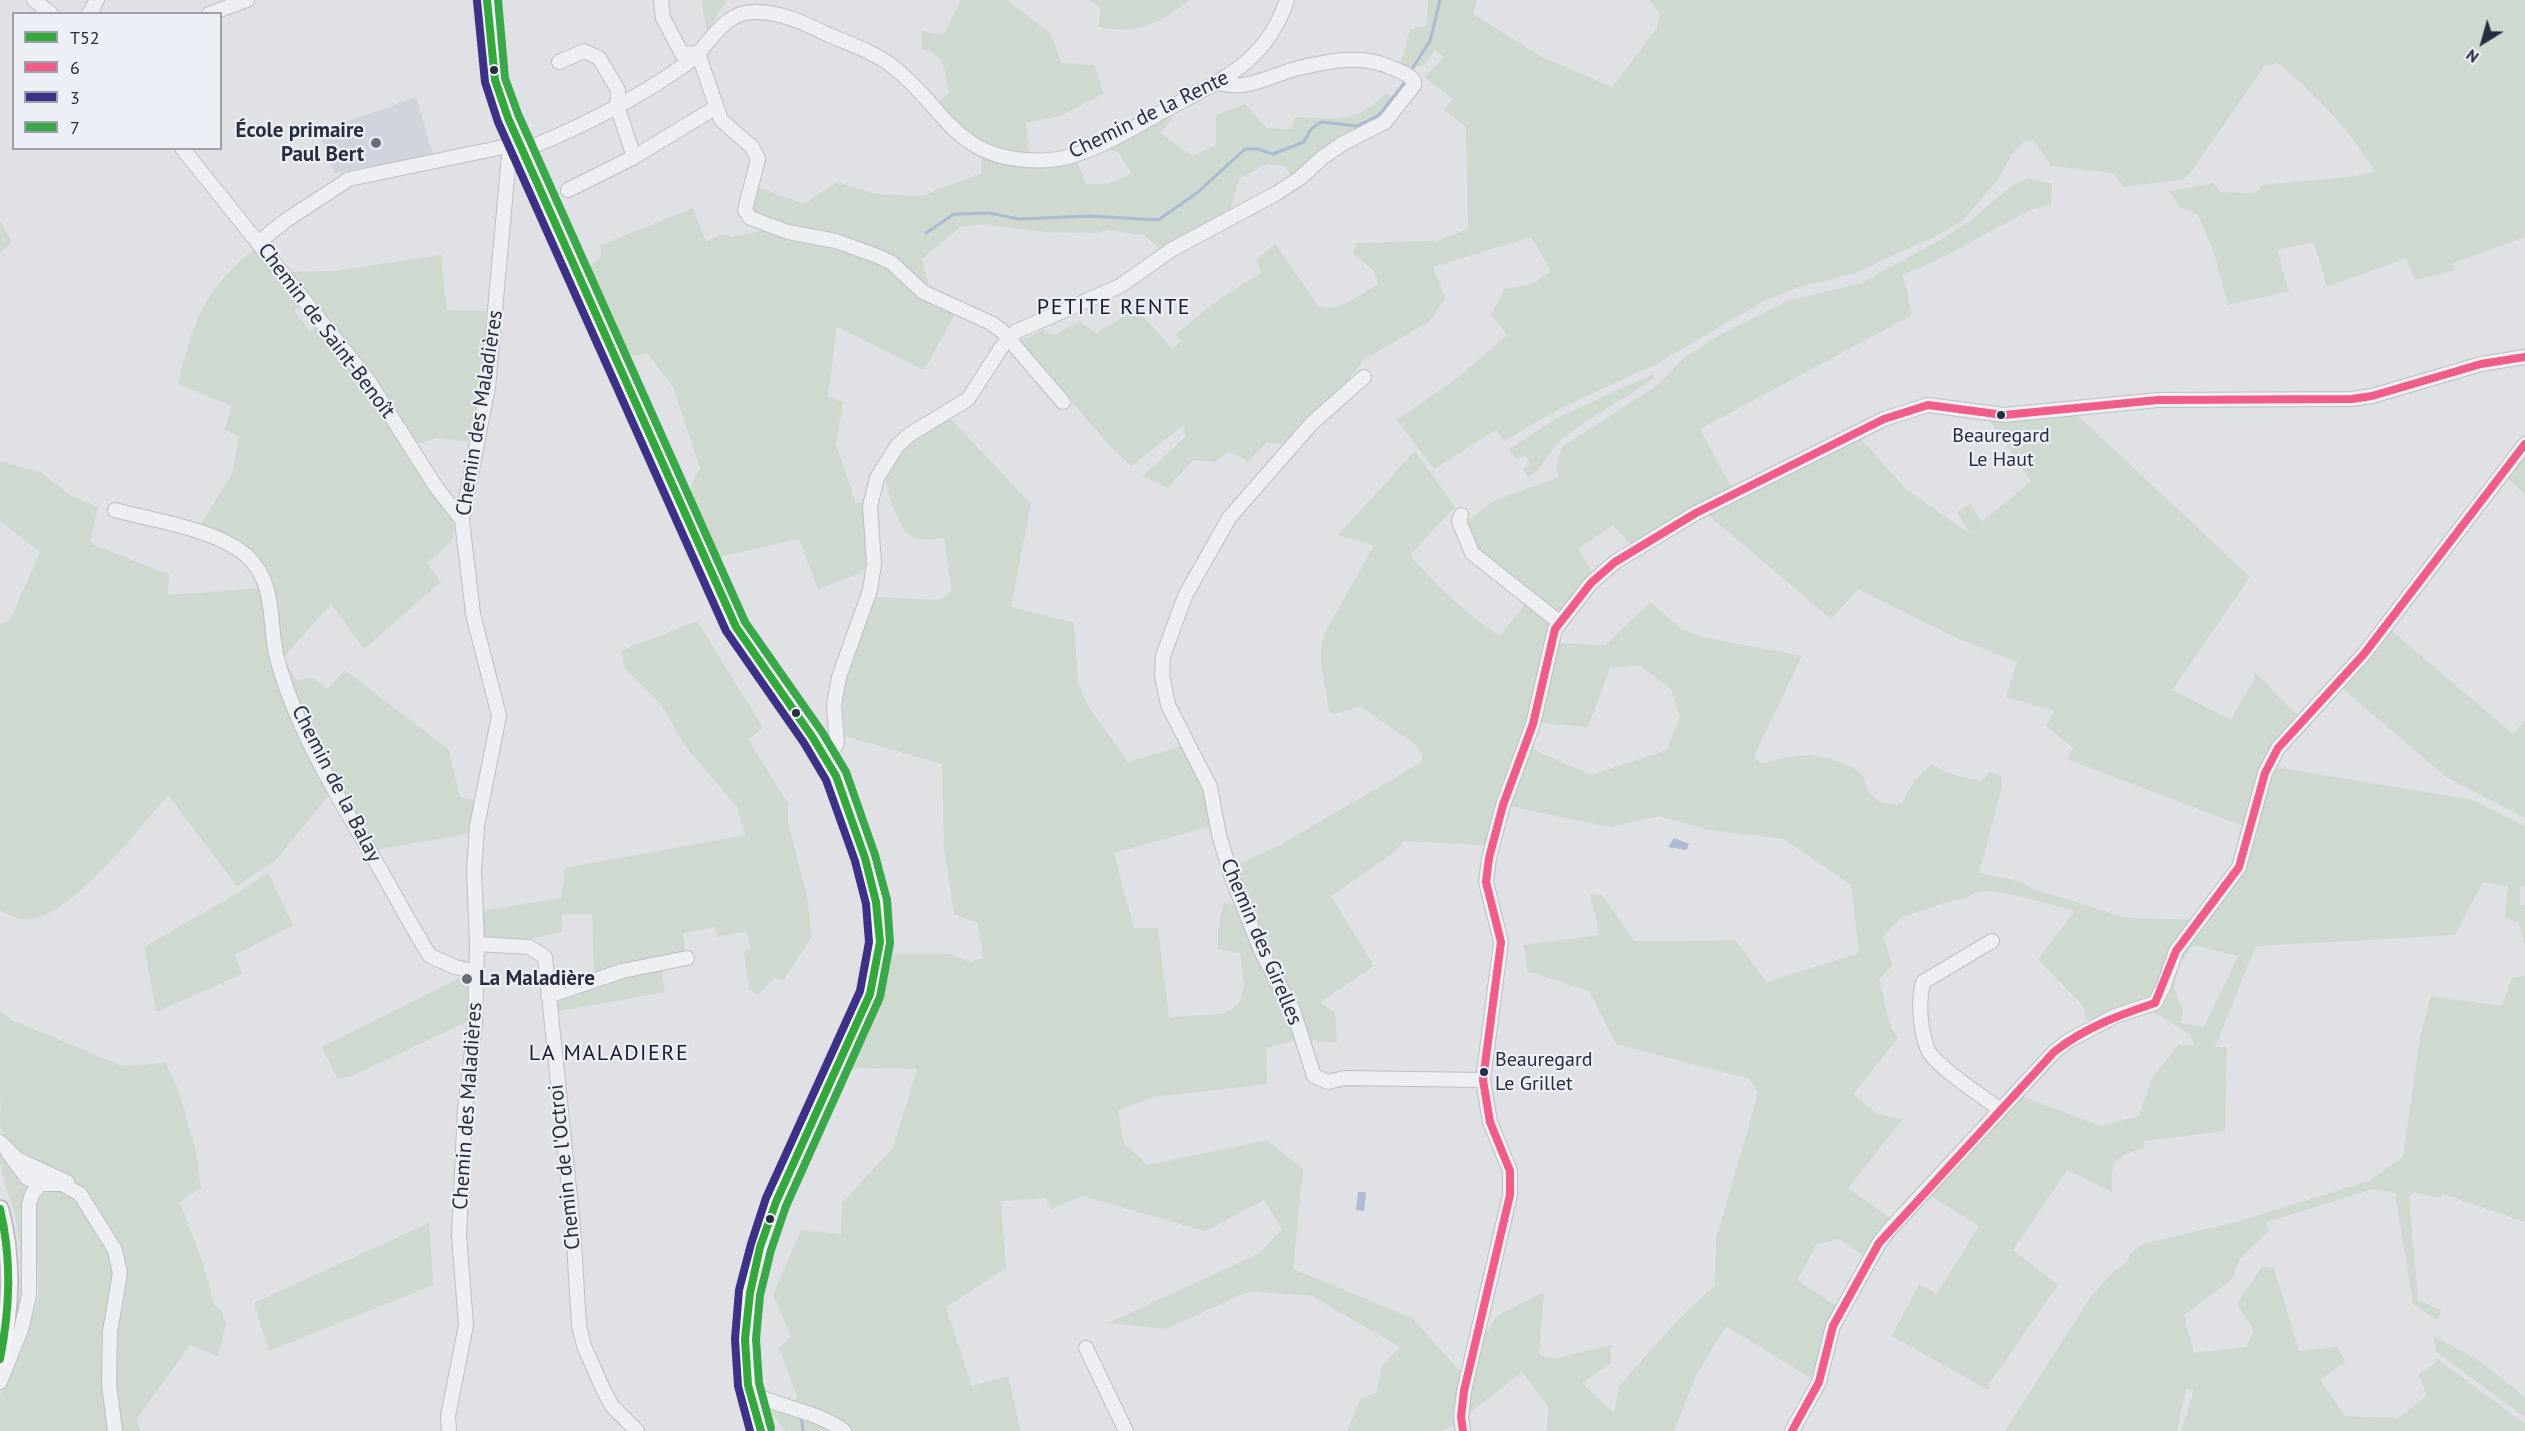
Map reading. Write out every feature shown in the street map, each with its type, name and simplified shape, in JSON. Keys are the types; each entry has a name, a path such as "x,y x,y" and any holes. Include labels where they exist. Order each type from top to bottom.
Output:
{"main road":[{"path":"487,0 497,87 522,151 736,627 757,662 826,756 850,816 880,925 880,945 868,1004 783,1183 764,1231 753,1278 747,1333 746,1371 761,1431"},
{"path":"0,1209 7,1240 9,1280 0,1359"}],"street":[{"path":"34,0 49,12"},
{"path":"214,12 247,0"},
{"path":"661,0 663,18 682,54 698,53 721,120 752,147 758,159 746,205 750,218 788,232 836,241 892,263 922,292 992,323 1063,402"},
{"name":"Chemin de la Rente","path":"522,151 570,132 686,64 731,18 741,13 763,12 789,18 877,56 892,66 965,140 978,149 997,156 1034,160 1064,158 1084,152 1242,68 1259,52 1273,32 1287,0"},
{"path":"559,62 575,53 584,51 595,54 618,90 617,106 634,157"},
{"path":"826,756 837,744 834,705 839,677 870,590 874,564 870,506 877,478 903,439 968,399 1007,339 1015,332 1120,286 1171,250 1300,178 1323,157 1342,144 1385,122 1414,85 1408,75 1373,61 1348,59 1298,68 1240,86 1228,86 1218,82"},
{"path":"568,190 634,157 715,108"},
{"path":"259,242 311,203 349,179 508,146 522,151"},
{"name":"Chemin de Saint-Benoît","path":"184,150 368,380 430,479 462,520"},
{"name":"Chemin des Maladières","path":"449,1431 448,1416 466,1325 459,1235 465,1108 475,1025 477,945 474,871 477,826 498,707 473,614 462,520 489,376 506,207 507,160 509,156 522,151"},
{"path":"1463,1431 1461,1417 1464,1391 1510,1195 1510,1171 1490,1122 1483,1080 1501,942 1487,893 1489,858 1513,773 1533,724 1552,640 1559,622 1600,573 1696,513 1884,419 1916,408 1941,406 2004,416 2158,400 2352,399 2372,396 2481,364 2525,357"},
{"name":"Chemin des Girelles","path":"1364,377 1312,423 1229,518 1198,570 1169,634 1164,656 1164,692 1175,721 1210,787 1221,846 1232,878 1262,953 1293,1010 1314,1076 1328,1082 1344,1078 1483,1080"},
{"path":"1792,1431 1819,1382 1833,1326 1879,1243 2038,1067 2068,1041 2115,1016 2154,1003 2164,985 2176,951 2239,867 2265,773 2278,748 2364,654 2476,504 2525,444"},
{"name":"Chemin de la Balay","path":"115,510 177,526 224,542 236,547 255,565 268,587 278,659 304,728 336,792 430,956 455,967 476,972"},
{"path":"1461,515 1459,521 1472,553 1559,622"},
{"path":"1992,940 1923,982 1919,1000 1929,1052 1999,1109"},
{"name":"Chemin de l'Octroi","path":"477,945 529,947 545,957 573,1227 579,1324 584,1346 612,1406 637,1431"},
{"path":"548,996 622,970 687,958"},
{"path":"4,1147 22,1175 41,1184 62,1184 75,1190"},
{"path":"4,1147 29,1165 62,1178 75,1190 103,1228 115,1250 120,1273 110,1332 108,1384 115,1431"},
{"path":"0,1382 21,1330 29,1296 28,1205 32,1194 41,1184"},
{"path":"1086,1348 1126,1431"},
{"path":"750,1392 768,1402 826,1421 844,1431"}],"shaded area":[{"path":"701,0 727,0 707,31"},
{"path":"961,0 1007,0 1050,33 1062,63 1094,65 1104,93 1060,116 1026,123 1029,154 998,148 977,140 968,134 938,103 949,92 945,70 936,55 922,49 921,31 943,35"},
{"path":"1090,0 1189,0 1158,21 1136,28 1112,29 1099,27 1100,8"},
{"path":"1428,0 1477,0 1473,14 1540,56 1612,87 1657,28 1660,13 1649,0 2525,0 2525,237 2453,263 2455,270 2415,280 2406,258 2327,287 2314,242 2277,250 2289,291 2228,305 2213,250 2198,215 2180,207 2169,191 2214,183 2220,192 2255,193 2263,185 2357,176 2375,171 2344,128 2310,92 2277,63 2265,65 2188,176 2179,180 2124,187 2113,173 2051,166 2034,140 2025,141 2011,155 1998,180 1961,222 1938,235 1855,273 1799,287 1764,301 1658,363 1561,408 1504,441 1496,430 1434,469 1397,420 1456,379 1507,335 1491,314 1505,289 1532,284 1551,271 1531,237 1433,267 1445,298 1430,321 1363,360 1346,384 1283,445 1267,442 1248,461 1229,451 1216,462 1193,460 1167,488 1143,476 1185,437 1184,425 1131,466 1110,446 1019,341 1043,330 1055,335 1079,321 1096,333 1136,309 1173,349 1181,341 1175,335 1219,299 1261,273 1256,260 1275,244 1319,307 1327,308 1350,301 1379,284 1373,270 1353,254 1357,243 1437,241 1468,229 1466,127 1444,110 1453,99 1424,77 1444,57 1435,50 1428,61 1421,66 1400,65 1410,30 1427,25"},
{"path":"1386,93 1398,101 1387,116 1293,178 1285,166 1267,164 1240,178 1231,206 1234,212 1162,251 1144,235 1107,230 1098,233 1044,232 981,224 960,227 922,259 928,282 923,289 905,271 768,222 750,212 755,186 804,204 837,182 876,194 922,196 981,173 982,156 1052,167 1078,163 1086,184 1107,184 1132,174 1119,153 1107,148 1170,115 1172,119 1160,133 1193,156 1216,145 1216,115 1245,104 1267,128 1291,129 1296,117 1334,118 1355,115 1376,103"},
{"name":"École primaire Paul Bert","path":"416,97 433,155 334,173 319,132"},
{"path":"2028,178 2052,184 2051,204 2030,210 1943,257 1903,275 1912,315 1700,429 1733,490 1633,547 1613,525 1578,549 1593,574 1562,613 1556,615 1481,556 1463,525 1493,501 1559,477 1556,466 1562,447 1658,385 1684,358 1721,334 1787,301 1861,283 1942,239 1970,221 2013,185"},
{"path":"693,208 706,242 722,234 732,237 765,230 826,243 876,259 956,312 924,370 837,327 828,396 843,402 836,445 856,503 864,502 867,566 861,573 818,589 799,539 710,559 691,514 690,492 700,468 673,387 647,353 622,358 585,270 601,257 601,245"},
{"path":"0,220 12,242 0,252"},
{"path":"258,247 301,305 294,311 310,331 317,325 340,347 449,513 454,530 446,546 427,563 441,582 364,649 331,604 283,658 296,680 313,678 327,689 345,670 449,750 460,797 477,801 473,833 375,850 366,834 351,832 329,795 277,859 237,886 168,795 121,850 80,891 39,917 16,918 0,910 0,625 10,620 40,552 0,521 0,461 42,473 71,496 98,507 90,543 169,575 168,595 263,588 268,578 198,529 232,474 239,437 224,429 232,406 178,384 189,342 203,307 225,276"},
{"path":"441,255 447,310 493,311 471,442 437,438 414,445 289,272 333,271"},
{"path":"1653,374 1654,378 1561,440 1533,475 1528,477 1523,469 1530,464 1525,455 1516,459 1509,449 1559,417"},
{"path":"2074,412 2250,577 2172,690 2231,720 2253,681 2255,672 2300,718 2243,826 2067,759 2073,748 2046,726 2054,711 2006,697 2017,662 1959,639 1858,589 1831,619 1708,515 1860,438 1907,490 1970,534 1957,512 1970,504 1982,522 2031,481 1990,421 2025,421"},
{"path":"950,418 1031,504 1011,607 1074,623 1078,682 1088,706 1128,762 1183,746 1202,780 1211,826 1114,853 1134,928 1158,928 1169,1017 1224,1014 1239,1004 1244,984 1240,953 1218,949 1218,930 1224,903 1246,908 1232,867 1280,845 1420,763 1423,757 1416,745 1360,706 1335,714 1329,711 1321,660 1326,631 1374,545 1338,535 1415,451 1455,507 1410,555 1452,599 1500,636 1528,600 1550,620 1524,729 1499,792 1485,845 1404,841 1396,851 1331,896 1374,966 1320,1002 1335,1013 1337,1043 1299,1039 1266,1048 1267,1084 1154,1097 1118,1110 1124,1144 1148,1165 1267,1140 1303,1169 1293,1269 1412,1318 1461,1372 1497,1316 1544,1292 1539,1355 1553,1359 1611,1345 1611,1363 1582,1383 1614,1413 1619,1386 1677,1321 1715,1285 1716,1239 1758,1094 1750,1079 1616,1044 1589,991 1527,971 1524,945 1600,935 1590,894 1602,895 1634,941 1735,940 1767,982 1859,953 1851,885 1784,839 1709,830 1659,816 1610,827 1508,806 1522,766 1532,749 1591,775 1667,750 1680,717 1671,689 1639,665 1610,668 1588,727 1539,723 1558,643 1606,645 1650,602 1682,629 1702,637 1802,656 1754,756 1761,764 1782,758 1802,756 1832,759 1858,771 1873,797 1891,804 1902,803 1914,781 1932,764 1945,772 1981,782 1989,772 2001,776 2002,787 1979,873 2022,882 2030,888 2127,918 2202,920 2246,856 2275,767 2473,800 2525,826 2525,886 2520,887 2520,905 2525,905 2525,945 2519,924 2505,917 2508,886 2483,882 2455,935 2256,946 2215,1047 2227,1047 2225,1131 2144,1141 2144,1148 2126,1154 2116,1161 2112,1173 2112,1192 2067,1170 2013,1250 2058,1285 1989,1384 1988,1390 1892,1336 1919,1284 1937,1294 1979,1226 1926,1193 2016,1094 2101,1126 2139,1116 2152,1078 2178,1045 2194,1045 2191,1035 2153,1012 2087,1020 2083,1006 2038,959 2075,911 2040,901 1988,891 1978,892 1963,899 1953,900 1902,917 1883,937 1892,965 1879,980 1891,1028 1898,1038 1853,1094 1876,1113 1902,1120 1848,1188 1893,1220 1867,1258 1839,1239 1817,1244 1797,1280 1838,1307 1815,1381 1726,1326 1696,1375 1674,1431 1547,1431 1548,1406 1522,1372 1453,1426 1441,1431 1347,1431 1360,1399 1376,1393 1382,1366 1400,1347 1312,1296 1249,1291 1166,1329 1108,1323 1260,1253 1282,1229 1264,1200 1205,1231 1082,1196 1051,1209 1046,1198 1001,1201 1006,1268 946,1307 972,1386 1008,1376 1021,1431 786,1431 771,1413 798,1398 779,1349 791,1336 773,1295 801,1230 841,1234 842,1203 893,1148 917,1069 851,1068 888,954 950,954 970,962 983,958 978,923 954,914 944,848 942,764 845,736 843,716 845,681 849,665 873,597 938,600 952,592 944,538 920,539 907,533 897,517 885,476 890,460 904,445 922,432","holes":["2193,945 2238,956 2204,1027 2181,1023 2183,1007 2175,990 2176,975"]},
{"path":"2525,450 2525,494 2504,475"},
{"path":"697,621 763,728 748,739 788,804 788,822 807,897 812,936 784,980 774,978 758,995 749,989 744,952 751,948 746,931 717,937 715,927 683,933 685,951 683,957 601,975 594,970 592,914 562,914 562,932 541,937 499,941 479,937 481,911 561,898 565,868 745,835 737,807 685,746 662,706 626,670 621,651"},
{"path":"2390,629 2513,734 2525,721 2525,818 2446,777 2343,689 2342,686"},
{"path":"268,872 293,925 235,955 242,974 156,1012 144,947 241,891"},
{"path":"661,969 665,992 553,1012 556,997 606,980"},
{"path":"2525,976 2525,1222 2443,1194 2441,1198 2413,1192 2409,1197 2418,1300 2441,1310 2438,1319 2434,1319 2413,1304 2395,1193 2373,1189 2267,1222 2268,1232 2240,1259 2232,1279 2184,1315 2194,1353 2246,1347 2254,1330 2237,1304 2262,1267 2274,1268 2299,1351 2337,1347 2345,1362 2320,1380 2345,1416 2398,1418 2427,1396 2419,1374 2436,1363 2436,1358 2525,1424 2525,1431 2181,1431 2194,1390 2186,1389 2177,1431 2005,1431 2090,1298 2111,1274 2128,1261 2130,1254 2143,1244 2240,1221 2369,1181 2403,1157 2420,1037 2431,996 2502,1006 2512,978"},
{"path":"459,978 462,984 473,985 471,1020 349,1077 338,1079 322,1047"},
{"path":"0,1010 12,1020 122,1066 166,1063 180,1095 197,1156 201,1189 180,1203 203,1264 214,1304 222,1312 226,1324 218,1356 190,1345 136,1420 141,1431 118,1431 112,1344 125,1265 108,1225 82,1190 60,1172 19,1151 1,1130"},
{"path":"0,1152 15,1173 30,1188 23,1197 27,1278 18,1324 16,1323 20,1283 19,1243 15,1216 3,1178"},
{"path":"48,1190 68,1192 81,1203 111,1251 116,1274 103,1363 106,1416 111,1431 0,1431 0,1394 22,1350 39,1295 34,1217 36,1200"},
{"path":"429,1223 433,1285 269,1351 254,1303"},
{"path":"2434,1336 2478,1360 2525,1397 2525,1417 2435,1351"}],"water":[{"path":"1674,838 1689,844 1686,850 1668,847"},
{"path":"1358,1192 1366,1192 1364,1211 1356,1210"}],"waterway":[{"path":"1410,72 1430,41 1440,0"},
{"path":"926,233 954,214 989,213 1019,219 1090,216 1158,220 1197,193 1245,149 1258,149 1273,154 1304,142 1311,129 1321,122 1357,126 1379,115 1406,81"},
{"path":"801,1416 803,1431"}],"transit line":[{"name":"T52","path":"487,0 495,80 508,118 736,627 813,738 836,776 865,858 876,902 880,942 870,994 776,1202 760,1247 750,1293 745,1339 748,1385 761,1431"},
{"name":"7","path":"498,0 505,78 518,114 745,622 822,732 846,772 875,855 887,900 890,943 880,997 786,1206 771,1250 760,1295 756,1339 759,1383 771,1428"},
{"name":"3","path":"477,1 485,82 498,122 726,631 804,743 826,780 855,861 866,904 869,942 860,991 766,1198 739,1290 735,1339 738,1386 750,1431"},
{"name":"6","path":"1463,1431 1461,1417 1464,1391 1510,1195 1510,1171 1490,1122 1483,1080 1501,942 1486,882 1489,858 1503,805 1533,724 1555,629 1591,583 1615,562 1696,513 1884,419 1928,405 2004,415 2158,400 2352,399 2372,396 2481,364 2525,357"},
{"name":"6","path":"1792,1431 1819,1382 1833,1326 1879,1243 2054,1052 2090,1029 2115,1017 2155,1003 2176,951 2239,867 2265,773 2278,748 2364,654 2525,444"},
{"name":"T52","path":"0,1209 8,1265 8,1303 0,1359"}],"place":[{"name":"École primaire Paul Bert","path":"376,143"},
{"name":"Beauregard Le Haut","path":"2001,415"},
{"name":"La Maladière","path":"467,979"},
{"name":"Beauregard Le Grillet","path":"1484,1072"}],"district":[{"name":"PETITE RENTE","path":"1114,308"},
{"name":"LA MALADIERE","path":"609,1054"}]}
